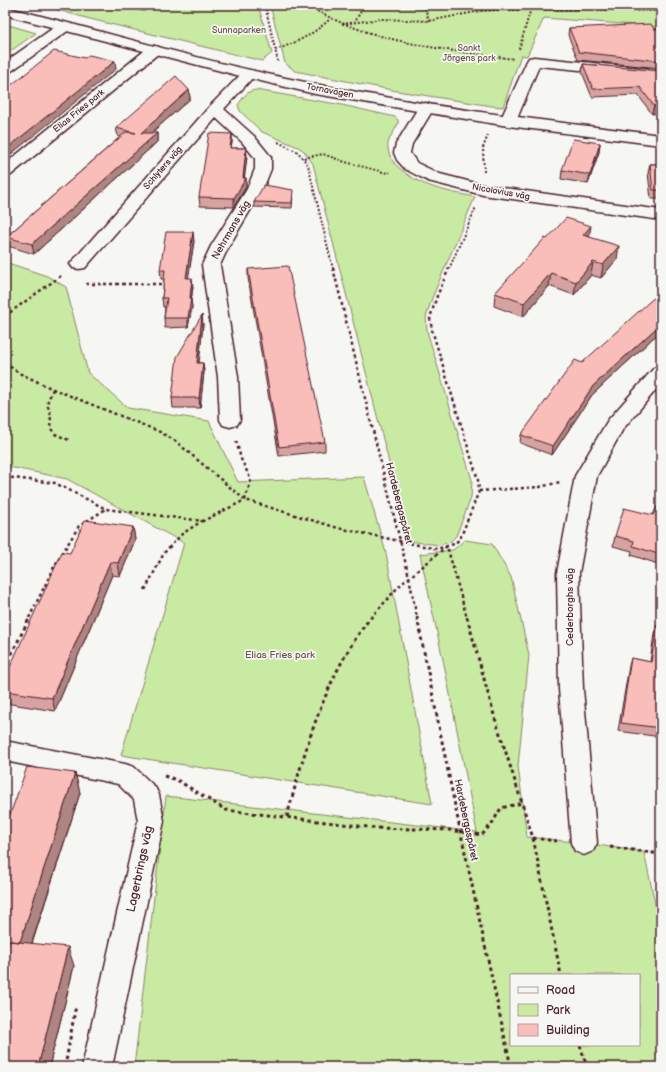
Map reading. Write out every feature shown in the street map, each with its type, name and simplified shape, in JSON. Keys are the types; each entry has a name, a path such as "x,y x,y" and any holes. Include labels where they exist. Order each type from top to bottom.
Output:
{"street":[{"name":"Tornavägen","path":"5,11 249,74 323,90 508,121 661,140"},
{"path":"5,69 64,27"},
{"name":"Elias Fries park","path":"5,172 154,50"},
{"path":"508,121 534,61 661,74"},
{"name":"Schlyters väg","path":"79,264 215,110 249,74"},
{"path":"411,166 405,160 402,153 404,144 426,108"},
{"name":"Nehrmans väg","path":"215,110 248,139 263,157 263,169 255,189 220,246 211,265 228,377 230,420"},
{"name":"Nicolovius väg","path":"411,166 434,178 483,190 661,215"},
{"name":"Cederborghs väg","path":"584,843 571,689 568,573 586,476 615,425 661,372"},
{"path":"5,751 126,775"},
{"name":"Lagerbrings väg","path":"97,1067 151,821 146,795 126,775"}],"path":[{"path":"264,5 278,68 268,78"},
{"path":"307,5 330,19 371,34 464,52 534,61"},
{"path":"356,21 364,5"},
{"path":"377,5 424,8 429,21"},
{"path":"518,52 532,5"},
{"path":"342,24 381,19 429,21 480,11 589,9 661,11"},
{"path":"275,50 299,42 311,36 330,19"},
{"path":"5,363 19,373 53,389 158,431 174,440 245,500 306,520 400,542 437,549 454,544 460,539 479,491 478,480 432,330 430,318 437,296 483,190 483,148 490,130"},
{"path":"278,142 298,152 304,158 323,154 345,162 387,173 411,166"},
{"name":"Hardebergaspåret","path":"304,158 308,165 409,577 511,1067"},
{"path":"5,316 59,276 79,264"},
{"path":"59,276 66,279"},
{"path":"85,284 169,284"},
{"path":"53,389 47,403 51,416 50,427 55,434 71,441"},
{"path":"145,590 164,553 182,534 203,521 245,500 251,480 241,460 230,420"},
{"path":"479,491 540,487 586,476"},
{"path":"5,477 54,483 106,509 203,521"},
{"path":"5,666 56,565 79,526 106,509"},
{"path":"287,817 299,771 323,702 354,642 382,603 409,577 447,546"},
{"path":"447,546 494,715 533,838 561,974"},
{"path":"126,775 150,770 177,780 226,810 376,828 461,832 482,835 493,822 500,808 522,803"},
{"path":"580,1046 587,1067"}],"green space":[{"name":"Sunnaparken","path":"40,5 258,5 272,53 262,61 90,19"},
{"name":"Sankt Jörgens park","path":"270,5 661,5 661,27 544,18 527,56 521,55 503,107 397,91 295,71 285,63"},
{"path":"5,24 36,33 5,55"},
{"path":"256,90 342,105 395,117 398,120 398,124 388,143 388,149 392,161 396,165 423,183 443,190 475,197 432,298 426,317 427,331 472,480 471,498 456,536 450,542 439,545 409,541 313,164 304,151 262,132 240,111 238,105 243,97 247,93"},
{"name":"Elias Fries park","path":"5,262 47,276 66,287 88,373 128,408 209,421 238,482 364,477 386,553 432,804 121,755 184,543 67,479 5,466"},
{"path":"465,540 492,544 511,577 529,655 518,766 527,837 584,843 644,852 661,931 661,1067 134,1067 166,796 477,832 445,669 420,554 453,550"}],"building":[{"path":"651,24 654,29 661,29 661,61 579,52 569,28"},
{"path":"54,51 85,58 89,55 115,61 5,150 5,90"},
{"path":"583,64 661,71 661,105 654,106 640,87 593,89"},
{"path":"176,76 189,90 141,133 157,133 32,244 6,237 126,132 136,133 116,128"},
{"path":"209,133 232,134 230,148 246,148 243,178 246,178 234,198 199,197"},
{"path":"573,139 600,143 590,175 562,170"},
{"path":"650,164 661,164 661,190 653,190"},
{"path":"264,185 293,190 292,203 254,202"},
{"path":"566,218 591,226 583,235 619,246 603,265 593,262 576,282 551,273 524,303 495,293 545,238 547,239"},
{"path":"166,232 193,232 186,278 192,278 188,318 164,318 167,298 162,298 165,270 160,270"},
{"path":"288,266 325,442 279,447 248,269"},
{"path":"661,292 661,325 593,386 553,446 521,435 575,360 582,363"},
{"path":"202,315 197,363 203,363 199,398 172,398 177,357"},
{"path":"661,499 661,555 633,546 634,541 615,536 624,508 653,515"},
{"path":"85,520 133,527 118,563 110,562 52,698 5,691 5,678 62,552 70,553"},
{"path":"657,625 661,626 661,728 621,723 631,658 651,662"},
{"path":"27,767 75,773 20,942 5,940 5,829"},
{"path":"9,941 68,947 38,1067 5,1067 5,958"}]}
